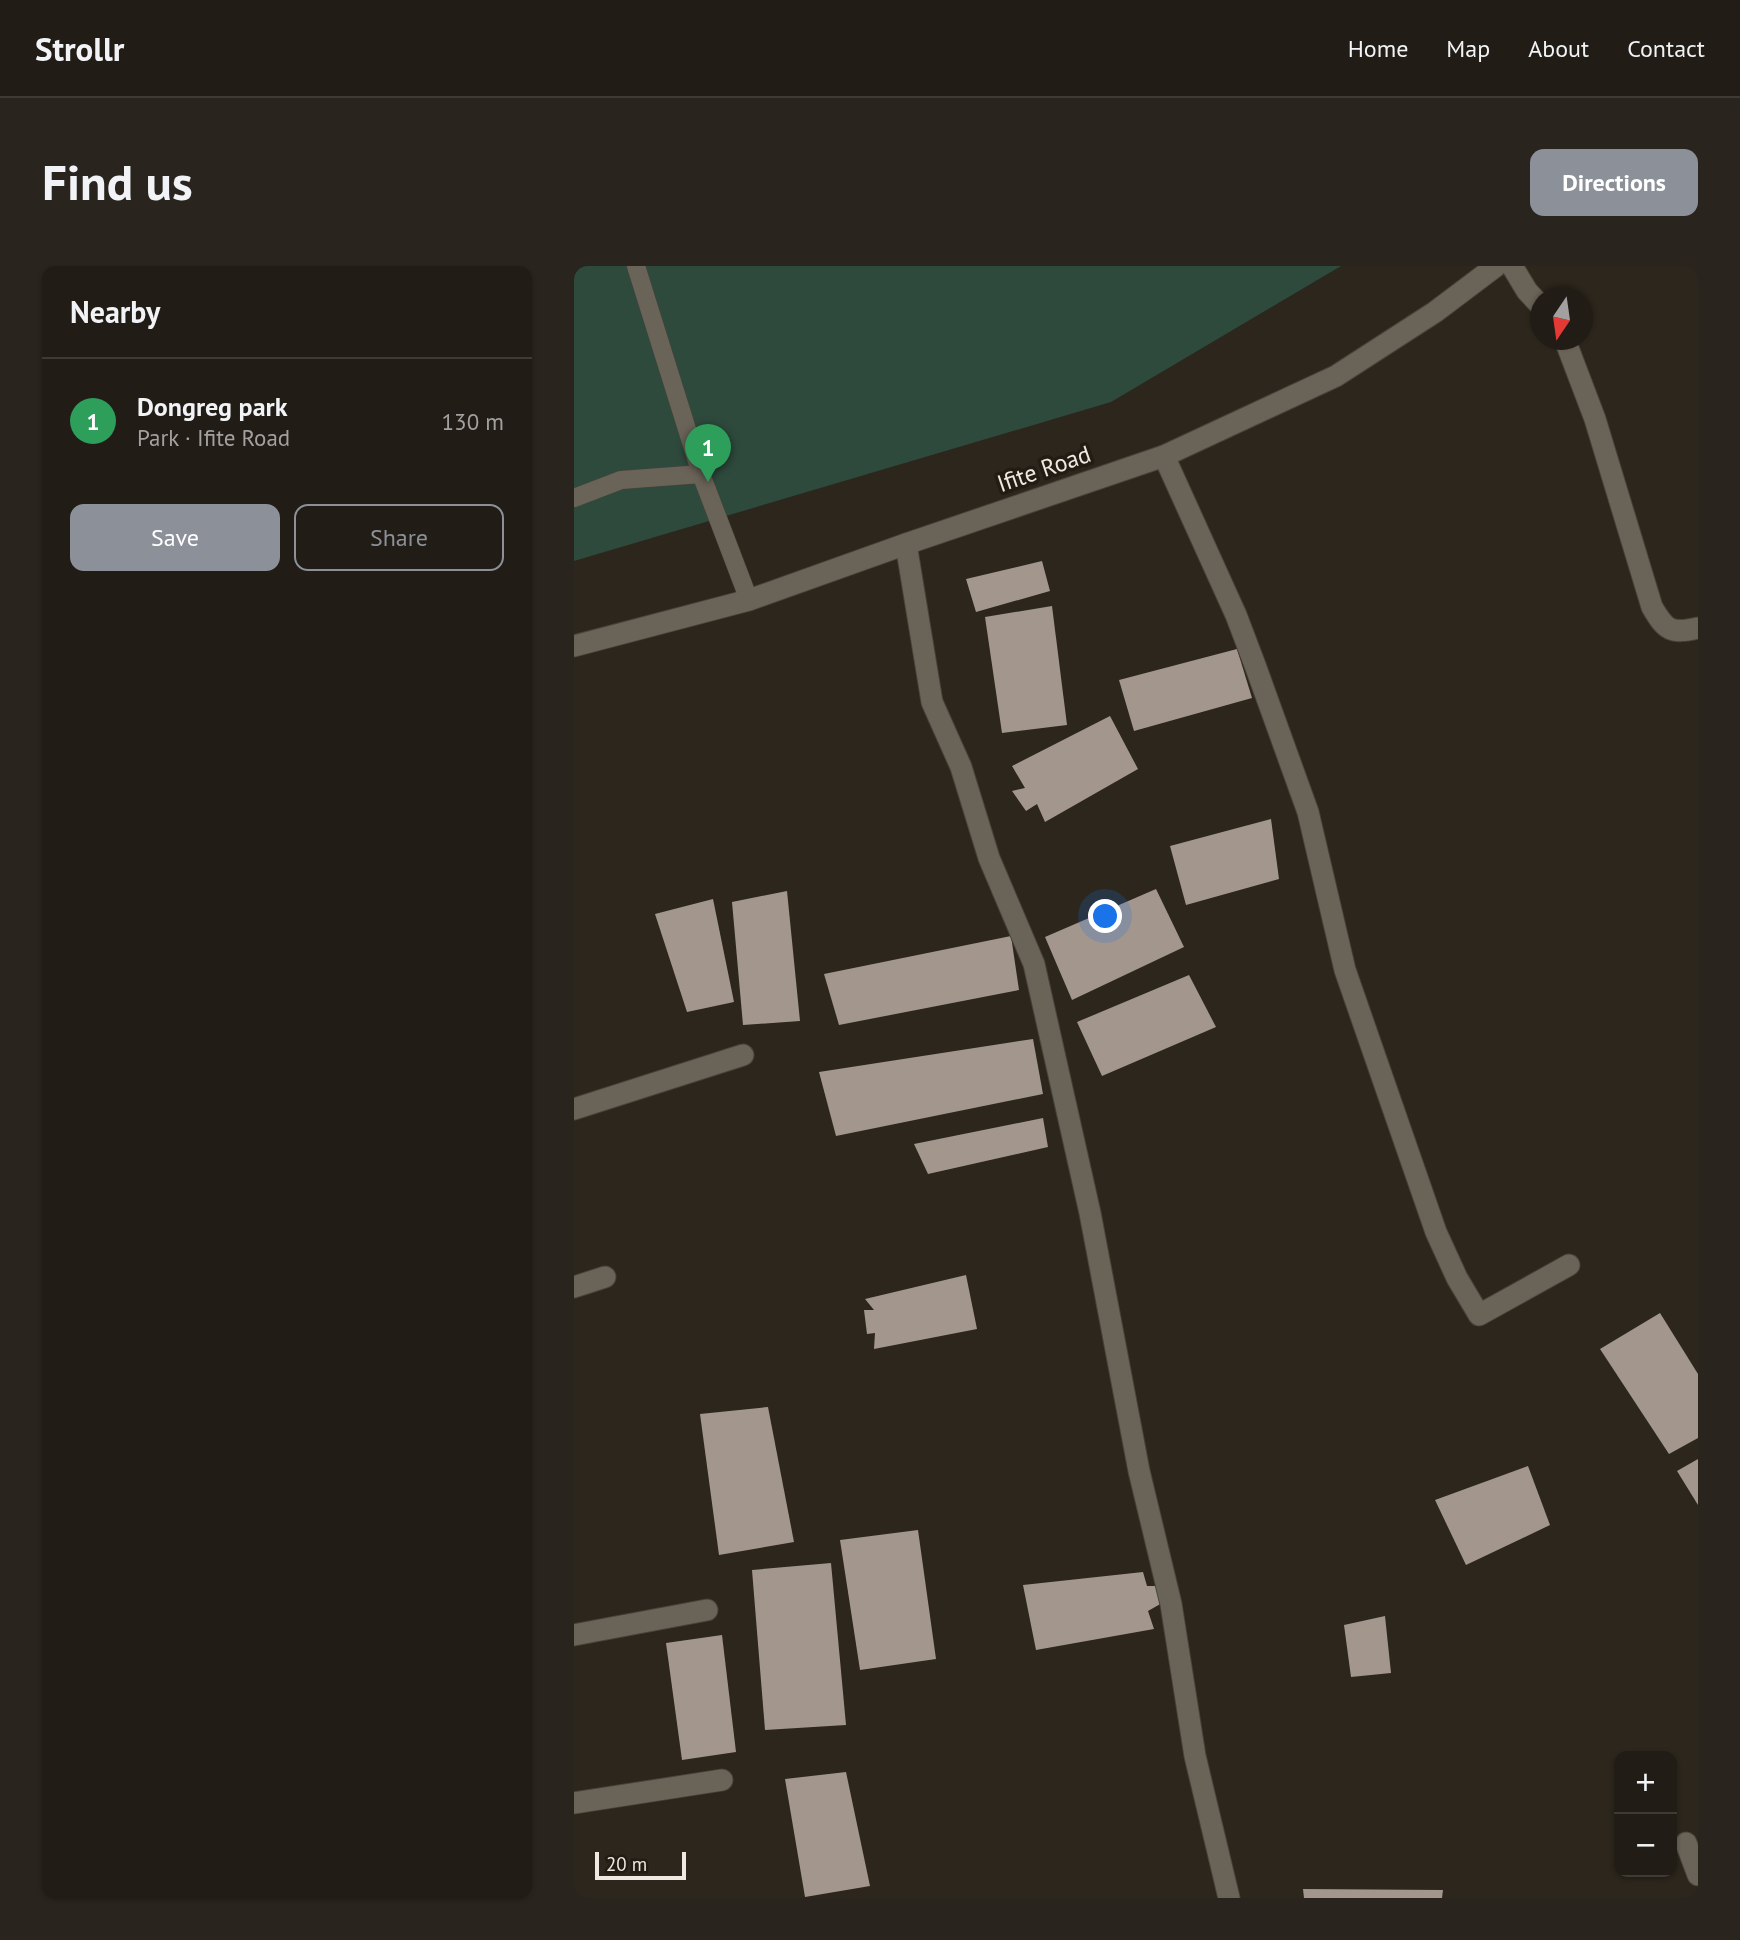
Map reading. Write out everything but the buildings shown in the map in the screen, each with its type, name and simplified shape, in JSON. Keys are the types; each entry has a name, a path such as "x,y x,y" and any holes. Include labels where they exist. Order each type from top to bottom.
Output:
{"street":[{"name":"Ifite Road","path":"574,646 749,600 1164,456 1336,376 1435,312 1496,266"},
{"path":"1512,266 1530,294"},
{"path":"1568,350 1595,419 1652,607 1662,624 1679,632 1698,628"},
{"path":"1164,456 1236,615 1308,812 1345,970 1436,1232 1457,1278 1479,1315 1569,1265"},
{"path":"906,544 932,702 961,767 989,858 1034,964 1090,1213 1139,1471 1171,1604 1195,1756 1229,1898"},
{"path":"574,1110 743,1055"},
{"path":"574,1287 605,1277"},
{"path":"574,1635 707,1610"},
{"path":"574,1803 722,1780"},
{"path":"1686,1843 1698,1875"}],"lane":[{"path":"636,266 701,474 749,600"},
{"path":"574,498 621,480 701,474"}],"green space":[{"path":"574,266 1341,266 1111,402 574,561"}],"place":[{"name":"Dongreg park","path":"708,482"}]}
